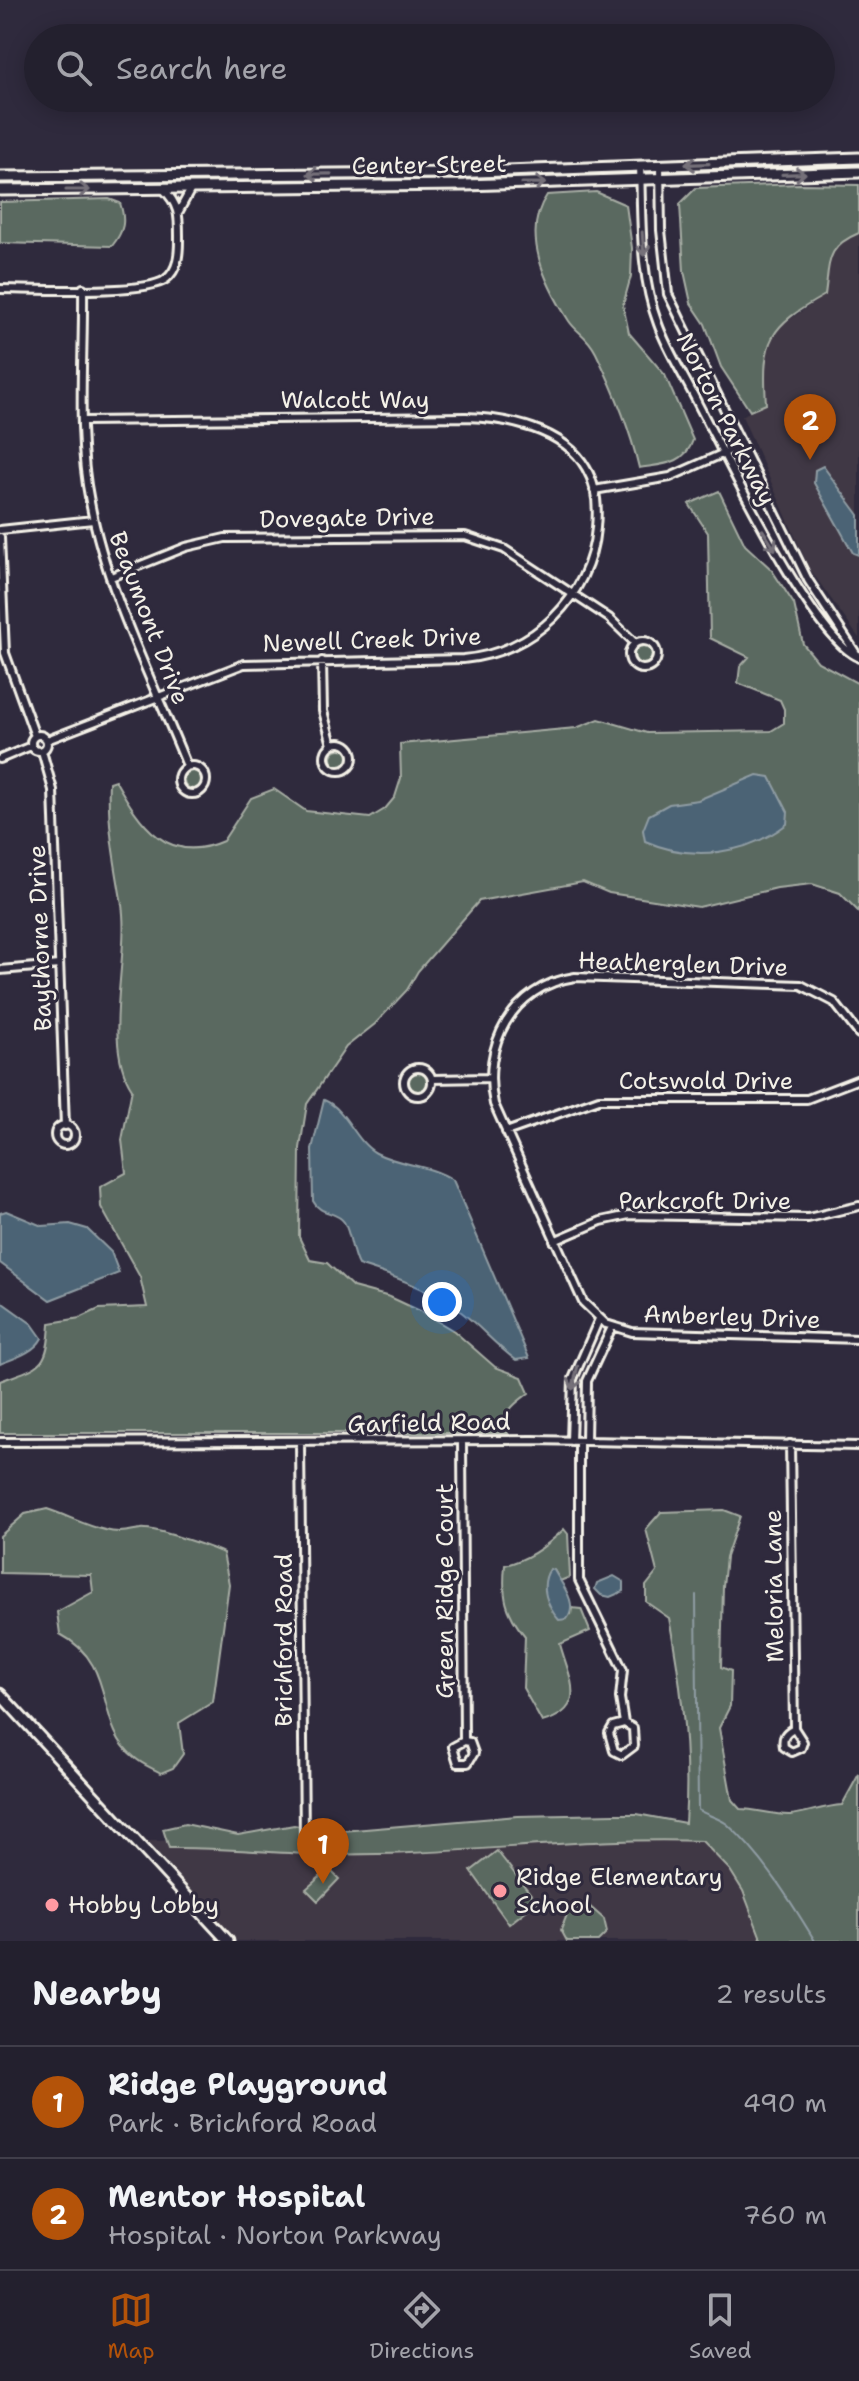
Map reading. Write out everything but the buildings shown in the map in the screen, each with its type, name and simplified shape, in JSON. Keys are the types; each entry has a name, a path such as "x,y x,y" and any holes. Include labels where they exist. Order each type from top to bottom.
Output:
{"main road":[{"name":"Center Street","path":"0,177 575,169 859,158"},
{"path":"575,169 575,182"},
{"name":"Center Street","path":"0,190 575,182 859,172"},
{"path":"0,1694 228,1941"}],"street":[{"name":"Norton Parkway","path":"640,166 646,280 658,325 760,526 789,573 849,653 859,657"},
{"name":"Norton Parkway","path":"660,166 668,294 808,580 859,657"},
{"path":"163,189 179,211"},
{"path":"0,289 146,287 166,279 178,258 179,211 191,189"},
{"name":"Beaumont Drive","path":"83,288 86,473 93,520 111,577 187,766"},
{"name":"Walcott Way","path":"84,421 483,417 540,431 563,443 586,467 594,490"},
{"path":"594,490 670,477 740,446"},
{"name":"Newell Creek Drive","path":"47,740 244,664 487,656 537,632 574,594 592,549 597,515 594,490"},
{"path":"0,530 93,520"},
{"name":"Dovegate Drive","path":"111,577 186,547 225,538 458,535 498,546 609,618 635,643"},
{"path":"0,537 5,653 35,736 31,746 0,759"},
{"path":"635,643 649,643 655,650 656,659 651,667 643,670 631,663 628,655 635,643"},
{"path":"322,661 323,711 332,745"},
{"path":"31,746 42,751 47,740 42,735 35,736"},
{"path":"341,743 349,748 353,756 348,768 335,771 327,765 326,752 332,745 341,743"},
{"name":"Baythorne Drive","path":"42,751 53,790 65,1126"},
{"name":"Beaumont Drive","path":"187,766 201,768 206,776 203,789 195,794 179,786 178,776 187,766"},
{"path":"0,970 59,965"},
{"name":"Heatherglen Drive","path":"606,1323 577,1293 494,1104 490,1078 495,1041 508,1017 526,998 563,979 774,982 801,985 825,996 845,1012 859,1034"},
{"path":"416,1068 426,1070 432,1079 428,1092 419,1096 410,1093 405,1086 407,1073 416,1068"},
{"path":"432,1079 490,1078"},
{"name":"Cotswold Drive","path":"506,1132 599,1099 797,1100 815,1098 859,1079"},
{"name":"Parkcroft Drive","path":"554,1241 601,1221 629,1215 798,1218 828,1215 859,1206"},
{"path":"606,1323 573,1379 578,1441 579,1580 623,1670 620,1698 624,1723"},
{"path":"578,1441 587,1381 606,1323"},
{"name":"Amberley Drive","path":"606,1323 632,1332 859,1339"},
{"name":"Garfield Road","path":"0,1442 578,1441 859,1446"},
{"name":"Green Ridge Court","path":"462,1442 464,1741"},
{"name":"Brichford Road","path":"300,1443 304,1837"},
{"name":"Meloria Lane","path":"790,1444 794,1728"},
{"path":"624,1723 633,1728 635,1737 634,1746 622,1755 614,1751 609,1733 613,1726 624,1723"}],"shaded area":[{"path":"859,233 859,638 809,568 742,416 765,403 763,358 776,329 825,295 831,252 840,241"},
{"name":"Ridge Elementary School","path":"790,1830 823,1941 236,1941 147,1841"}],"green space":[{"path":"859,185 859,233 840,244 831,257 825,295 791,316 773,337 766,364 766,404 750,411 721,367 705,324 691,303 684,271 680,204 696,188"},
{"path":"596,192 626,205 632,248 631,276 623,305 629,333 665,375 693,440 685,454 665,464 639,468 621,410 596,353 560,307 539,259 536,226 539,210 547,195"},
{"path":"109,199 120,203 123,215 123,226 112,246 0,243 0,202"},
{"path":"719,491 745,545 771,569 794,604 803,644 818,662 859,684 859,912 840,893 812,884 777,888 699,907 609,893 583,882 479,901 418,971 407,990 375,1024 346,1047 307,1104 300,1148 299,1237 310,1260 327,1263 353,1287 390,1297 420,1311 454,1331 495,1367 522,1377 529,1393 507,1414 508,1433 0,1433 0,1381 39,1364 47,1349 50,1323 80,1318 99,1309 147,1307 140,1277 101,1207 100,1187 126,1173 122,1140 132,1089 118,1048 123,926 110,829 109,782 115,780 135,812 157,836 186,848 203,847 223,841 251,798 274,789 306,811 370,818 385,809 395,797 401,778 400,744 576,728 599,719 647,733 771,731 784,723 780,700 738,683 740,667 749,657 710,638 708,533 689,504"},
{"path":"643,646 652,655 643,664 634,655"},
{"path":"340,749 349,758 340,767 331,758"},
{"path":"193,771 202,780 193,789 184,780"},
{"path":"418,1071 425,1074 428,1081 425,1088 418,1091 411,1088 408,1081 411,1074"},
{"path":"47,1509 105,1530 147,1529 223,1553 229,1584 213,1702 179,1723 183,1754 173,1768 161,1773 143,1764 121,1744 91,1662 78,1647 60,1634 57,1612 93,1592 91,1575 0,1573 0,1536 25,1514"},
{"path":"724,1510 740,1516 726,1557 723,1586 721,1667 731,1671 730,1706 719,1728 732,1800 740,1809 785,1815 842,1805 859,1774 859,1941 762,1941 743,1891 730,1870 702,1841 605,1841 363,1854 169,1848 163,1829 185,1824 238,1835 294,1825 330,1832 518,1816 637,1814 685,1823 686,1746 678,1669 669,1618 646,1602 646,1586 657,1572 646,1529 661,1512"},
{"path":"564,1529 568,1534 570,1577 560,1581 554,1570 571,1615 572,1608 581,1609 590,1631 560,1644 571,1680 571,1701 557,1716 542,1722 523,1688 525,1636 506,1603 505,1565 537,1552"},
{"path":"497,1851 537,1902 509,1924 471,1871"},
{"path":"329,1869 339,1879 318,1901 306,1889"},
{"path":"588,1905 604,1919 607,1932 598,1941 567,1941 561,1930 568,1912"}],"water":[{"path":"823,466 859,515 859,555 853,553 814,483 815,470"},
{"path":"757,775 770,777 788,812 787,824 771,834 736,849 700,853 681,852 645,841 643,830 649,815 669,804 698,800"},
{"path":"324,1100 339,1110 368,1148 376,1153 453,1180 529,1358 516,1360 467,1317 438,1297 397,1278 358,1265 344,1222 320,1209 313,1201 312,1149"},
{"path":"6,1211 42,1226 70,1224 87,1229 111,1252 119,1273 50,1300 0,1263 0,1213"},
{"path":"0,1301 32,1324 42,1338 30,1351 0,1364"},
{"path":"550,1569 554,1570 570,1601 567,1619 559,1620 548,1602 545,1582"},
{"path":"614,1576 624,1582 624,1591 610,1597 601,1595 595,1589 597,1583"}],"waterway":[{"path":"696,1595 698,1810 727,1824 752,1850 786,1894 815,1941"}],"place":[{"name":"Mentor Hospital","path":"810,460"},
{"name":"Ridge Playground","path":"323,1884"},
{"name":"Ridge Elementary School","path":"500,1891"},
{"name":"Hobby Lobby","path":"52,1905"}]}
